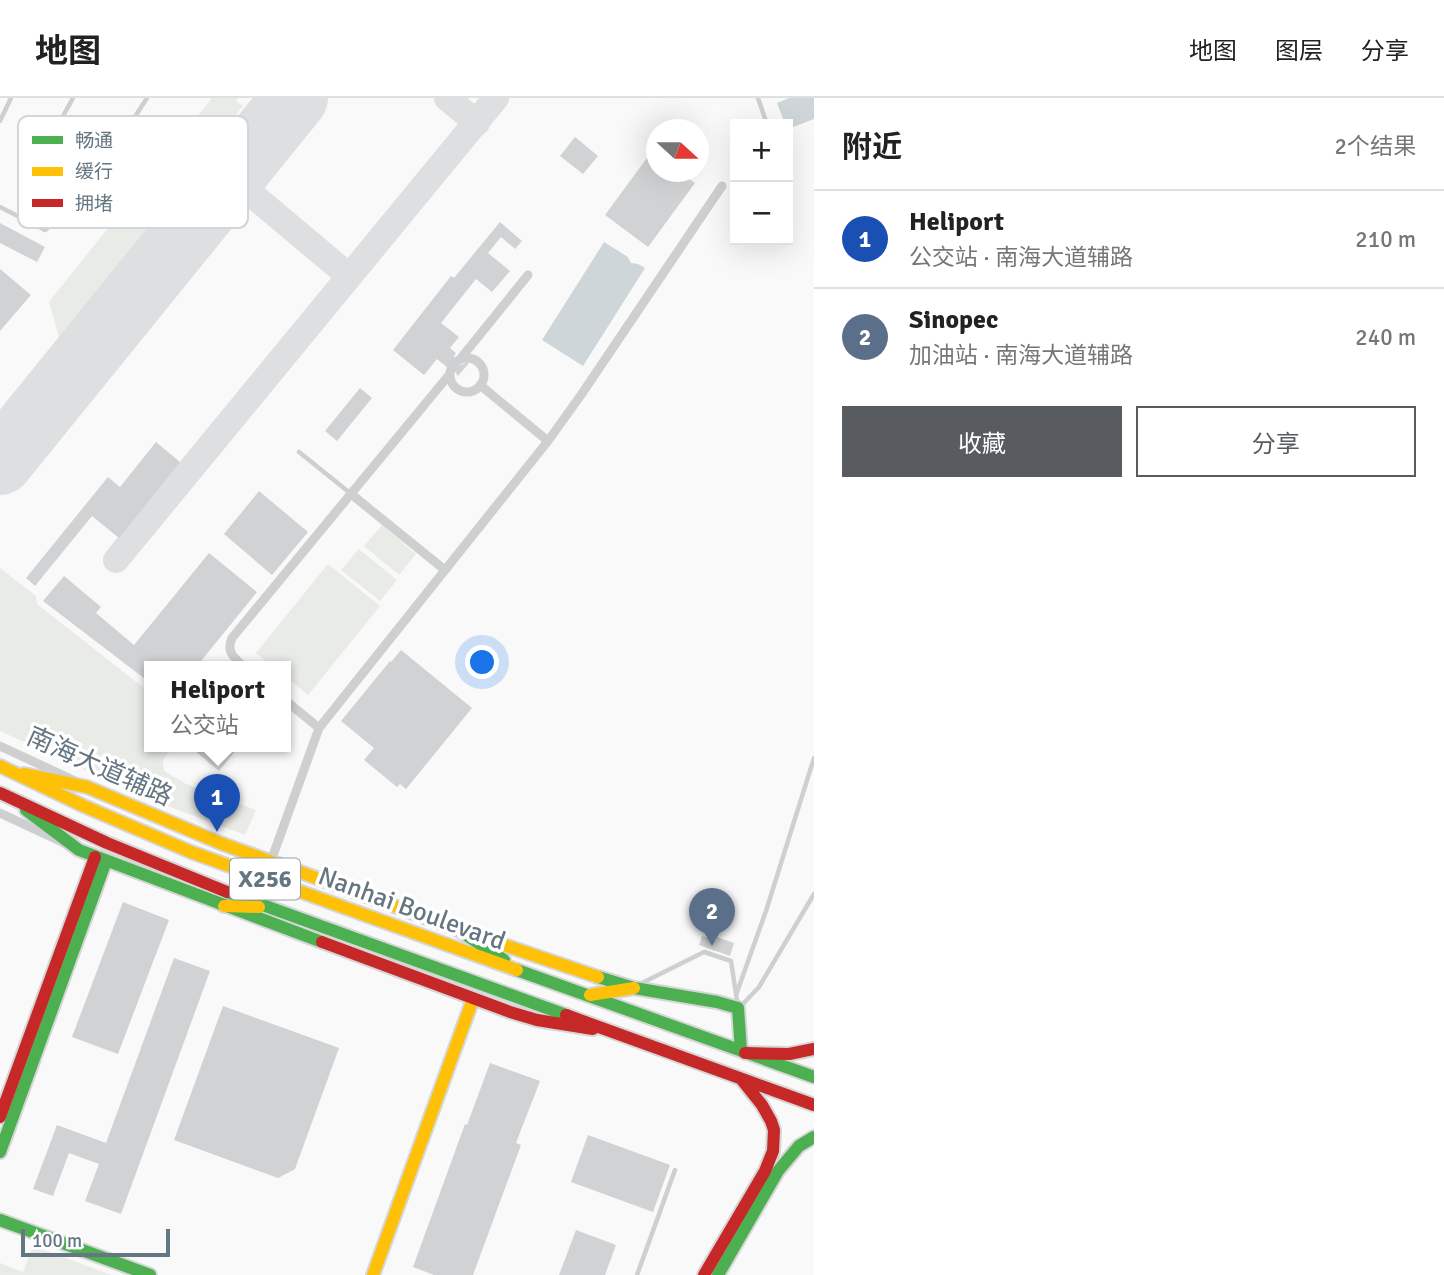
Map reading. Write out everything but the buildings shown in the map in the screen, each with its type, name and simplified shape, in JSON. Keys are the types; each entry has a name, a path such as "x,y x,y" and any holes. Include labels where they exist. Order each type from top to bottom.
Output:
{"main road":[{"path":"5,769 87,787"},
{"name":"Nanhai Boulevard","path":"5,769 129,827 191,852 814,1077"},
{"name":"南海大道辅路","path":"87,787 271,861 457,929 634,988 717,1002 737,1002"},
{"path":"6,796 79,850 101,859 473,999 530,1018 631,1038"},
{"name":"Nanhai Boulevard","path":"6,796 147,860 271,908 814,1105"},
{"path":"0,1117 101,859"},
{"path":"0,1153 101,859"},
{"path":"223,906 271,908"},
{"path":"457,929 526,974"},
{"path":"586,995 634,988"},
{"path":"373,1275 473,999"},
{"path":"737,1002 743,1052 791,1054 814,1049"},
{"path":"704,1275 765,1171 774,1142 771,1121 742,1080"},
{"path":"718,1275 778,1171 799,1146 814,1137"},
{"path":"0,1220 150,1275"}],"street":[{"path":"271,861 319,728 548,441 582,395 722,186"},
{"path":"238,661 230,653 232,638 528,275"},
{"path":"449,375 453,385 461,391 472,391 480,385 484,375 481,365 472,358 461,358"},
{"path":"480,385 548,441"},
{"path":"351,494 445,570"},
{"path":"291,705 319,728"},
{"name":"南海大道辅路","path":"0,746 87,787"},
{"path":"0,813 79,850"}],"lane":[{"path":"0,121 11,98"},
{"path":"63,116 73,98"},
{"path":"135,116 147,98"},
{"path":"758,98 765,119"},
{"path":"0,207 18,216"},
{"path":"299,452 351,494"},
{"path":"737,1002 814,758"},
{"path":"737,1002 760,987 814,894"},
{"path":"634,988 704,952 731,961 737,1002"},
{"path":"637,1275 675,1170"}],"shaded area":[{"path":"212,98 238,98 236,101 243,106 235,116 198,116"},
{"path":"789,98 814,98 814,119 793,127 793,119 783,119 777,103"},
{"path":"108,228 161,228 166,234 65,359 49,302"},
{"path":"604,242 628,257 631,263 645,268 583,366 542,340"},
{"path":"382,525 416,554 399,575 364,546"},
{"path":"359,549 397,580 380,601 341,570"},
{"path":"328,564 380,606 308,695 291,681 291,661 266,661 256,653"},
{"path":"0,568 36,596 37,604 144,688 144,752 169,752 163,760 164,771 186,784 256,810 245,835 149,799 0,731"},
{"path":"33,1246 112,1275 0,1275 0,1263 23,1272"}],"taxiway":[{"path":"447,98 477,123"},
{"path":"116,560 496,98"},
{"path":"248,191 349,276"}],"runway":[{"path":"248,156 295,98"},
{"path":"0,462 190,228"}],"traffic: fast":[{"path":"26,810 79,850 322,942"},
{"path":"0,1152 106,861"},
{"path":"227,892 566,1015"},
{"path":"457,929 504,960"},
{"path":"517,970 814,1077"},
{"path":"598,977 634,988 738,1008 741,1051"},
{"path":"718,1275 778,1171 799,1146 814,1137"},
{"path":"0,1220 150,1275"}],"traffic: slow":[{"path":"0,766 191,852 517,970"},
{"path":"24,774 87,787 220,843 598,977"},
{"path":"224,906 259,907"},
{"path":"590,995 634,988"},
{"path":"373,1275 473,999"}],"traffic: jam":[{"path":"0,793 107,843 227,892"},
{"path":"0,1117 95,857"},
{"path":"322,942 510,1012 537,1020 593,1029"},
{"path":"566,1015 814,1105"},
{"path":"745,1053 789,1054 814,1049"},
{"path":"704,1275 765,1171 773,1151 774,1130 771,1121 742,1080"}],"place":[{"name":"Heliport","path":"217,832"},
{"name":"Sinopec","path":"712,946"}]}
